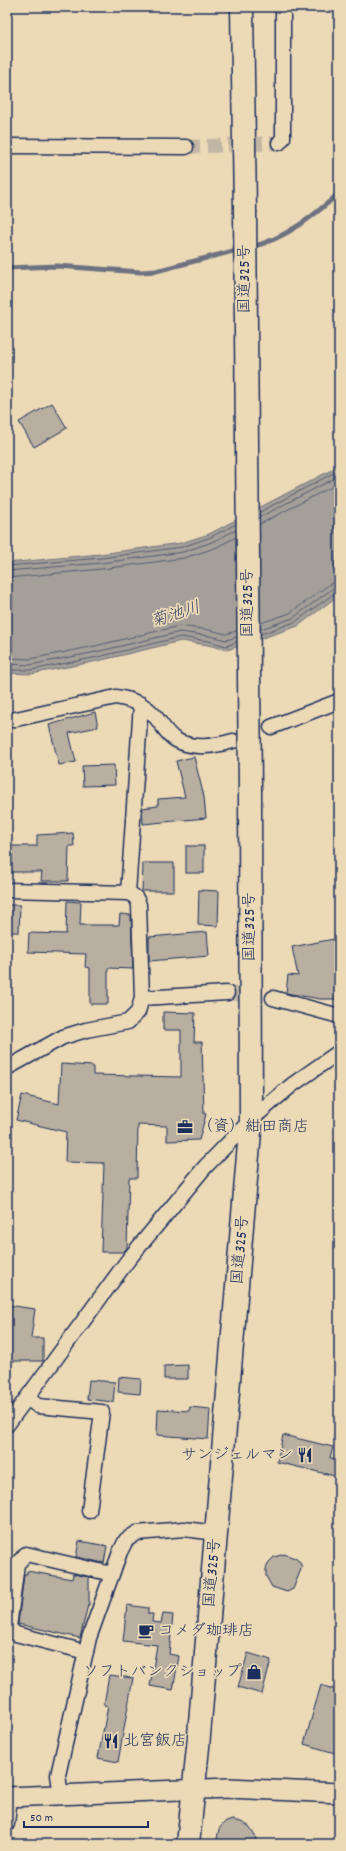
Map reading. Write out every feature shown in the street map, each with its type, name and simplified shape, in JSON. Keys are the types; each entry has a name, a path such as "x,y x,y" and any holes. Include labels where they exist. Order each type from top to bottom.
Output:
{"highway":[{"name":"国道325号","path":"188,1844 251,1120 250,791 242,7"}],"street":[{"path":"279,143 283,138 283,7"},
{"path":"7,146 186,147"},
{"path":"7,721 116,697 128,698 141,704 154,714 176,740 193,746 210,747 233,741"},
{"path":"271,727 339,701"},
{"path":"128,893 141,704"},
{"path":"7,890 128,893 137,898 139,905 142,998 138,1012 128,1022 86,1030 63,1037 7,1068"},
{"path":"142,998 227,993"},
{"path":"273,998 339,1016"},
{"path":"7,1425 128,1260 205,1167 251,1120 292,1085 339,1052"},
{"path":"27,1398 38,1406 102,1412 89,1511"},
{"path":"61,1795 58,1775 89,1638 120,1552 126,1540 137,1533 184,1529 216,1533"},
{"path":"86,1652 16,1634 9,1628 17,1564 26,1554 112,1574"},
{"path":"7,1824 8,1797 229,1788 339,1793"}],"water":[{"name":"菊池川","path":"339,466 339,595 298,626 227,650 208,645 181,641 98,661 31,674 7,673 7,563 100,554 181,543 209,534"}],"building":[{"path":"52,403 67,428 34,447 19,422"},
{"path":"95,712 98,727 69,733 76,762 59,765 49,725"},
{"path":"194,757 204,797 206,818 143,824 142,808 158,806 158,799 185,797 176,761"},
{"path":"114,765 115,785 83,786 82,766"},
{"path":"73,833 74,846 69,846 68,881 41,881 42,872 7,872 7,846 37,846 37,835"},
{"path":"186,846 204,846 204,873 186,873"},
{"path":"143,863 174,863 174,891 142,891"},
{"path":"199,890 219,891 218,926 198,925"},
{"path":"67,901 81,902 80,925 119,925 120,914 131,915 133,969 108,968 108,1004 90,1004 90,968 85,967 86,954 28,952 29,933 66,934"},
{"path":"7,905 20,905 19,932 7,932"},
{"path":"207,932 209,956 149,961 149,937"},
{"path":"339,938 339,999 320,999 286,993 288,975 298,976 292,947"},
{"path":"163,1012 195,1013 194,1042 202,1042 204,1114 206,1114 199,1140 167,1141 167,1126 138,1125 137,1178 129,1178 127,1248 123,1252 101,1252 104,1163 65,1162 66,1132 16,1120 22,1095 59,1104 61,1064 93,1066 93,1075 181,1077 181,1030 163,1030"},
{"path":"7,1305 35,1309 31,1338 43,1338 43,1361 7,1361"},
{"path":"188,1365 188,1379 164,1379 164,1366"},
{"path":"119,1377 141,1379 140,1394 118,1392"},
{"path":"89,1380 115,1382 113,1402 87,1399"},
{"path":"190,1407 210,1409 208,1439 157,1435 158,1409 189,1411"},
{"path":"283,1435 333,1447 330,1458 339,1459 339,1477 277,1462"},
{"path":"79,1541 107,1546 104,1563 76,1557"},
{"path":"284,1554 295,1558 299,1561 302,1567 293,1589 287,1592 272,1587 266,1576 266,1569 269,1562 274,1557"},
{"path":"27,1571 72,1579 73,1574 89,1577 89,1605 80,1638 18,1624 24,1574 27,1574"},
{"path":"127,1605 148,1608 148,1614 153,1614 152,1622 161,1623 163,1614 173,1615 169,1654 179,1656 173,1690 150,1686 157,1645 123,1641"},
{"path":"248,1653 271,1660 262,1694 238,1687"},
{"path":"109,1675 133,1678 118,1762 98,1758 108,1706 104,1705"},
{"path":"321,1685 339,1691 339,1738 335,1753 304,1744"},
{"path":"232,1820 249,1826 255,1835 257,1844 216,1844 219,1829 224,1823"}],"waterway":[{"path":"251,247 276,238 298,226 339,193"},
{"path":"7,268 57,266 141,272 156,271 241,249"}],"tunnel":[{"path":"186,147 279,143"},
{"path":"227,993 273,998"}],"place":[{"name":"（資）紺田商店","path":"185,1127"},
{"name":"サンジェルマン","path":"305,1455"},
{"name":"コメダ珈琲店","path":"146,1631"},
{"name":"ソフトバンクショップ","path":"254,1672"},
{"name":"北宮飯店","path":"111,1741"}]}
